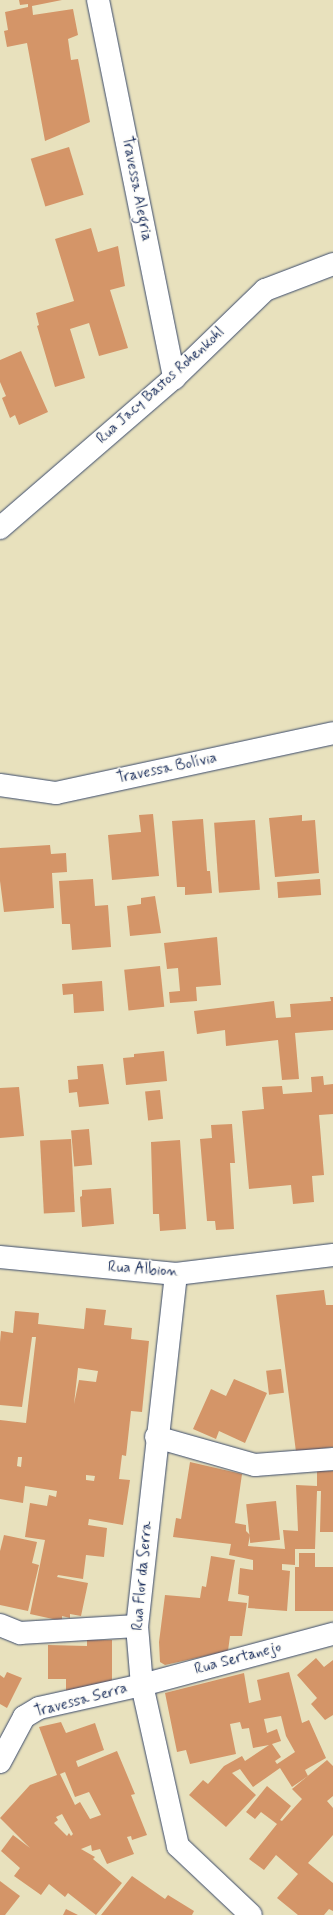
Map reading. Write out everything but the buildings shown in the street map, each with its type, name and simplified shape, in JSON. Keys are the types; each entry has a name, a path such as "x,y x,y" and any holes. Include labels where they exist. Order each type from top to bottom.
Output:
{"street":[{"name":"Travessa Alegria","path":"98,0 174,378"},
{"name":"Rua Jacy Bastos Rohenkohl","path":"0,528 174,378 265,290 333,264"},
{"name":"Travessa Bolívia","path":"0,785 56,793 333,733"},
{"name":"Rua Albion","path":"0,1257 176,1274 333,1255"},
{"name":"Rua Flor da Serra","path":"176,1274 156,1437 137,1626 142,1685 178,1846 251,1915"},
{"path":"156,1437 255,1465 333,1459"},
{"path":"0,1625 20,1633 137,1626"},
{"name":"Rua Sertanejo","path":"142,1685 333,1634"},
{"name":"Travessa Serra","path":"0,1762 24,1717 39,1708 142,1685"}]}
